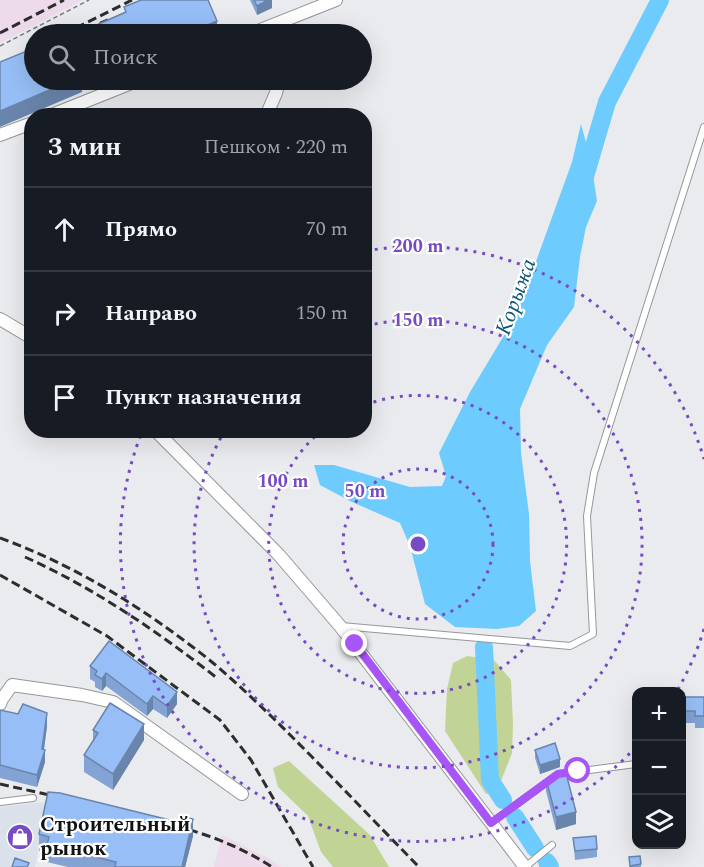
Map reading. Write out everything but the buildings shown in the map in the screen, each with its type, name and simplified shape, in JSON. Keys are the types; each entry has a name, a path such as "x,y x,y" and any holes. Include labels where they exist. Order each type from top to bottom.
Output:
{"street":[{"path":"275,24 336,0"},
{"path":"69,108 113,90"},
{"path":"269,108 277,90"},
{"path":"0,135 24,126"},
{"path":"0,319 24,333"},
{"path":"163,438 279,555 340,626 525,867"},
{"path":"0,704 12,686 82,695 113,702 242,794"}],"lane":[{"path":"340,626 570,646 593,634 587,516 594,472 704,127"},
{"path":"491,823 558,774 632,765"},
{"path":"0,802 33,798"},
{"path":"525,867 552,845"}],"path":[{"path":"43,24 89,0"},
{"path":"0,46 24,34"}],"shaded area":[{"path":"0,0 83,0 37,24 24,24 24,31 0,43"},
{"name":"Строительный рынок","path":"47,802 35,867 0,867 0,807"},
{"path":"222,835 268,858 281,867 214,867"}],"green space":[{"path":"467,656 494,660 511,680 512,753 497,791 486,794 445,731 447,689 453,663"},
{"path":"289,761 370,835 389,867 333,867 321,852 308,816 278,787 273,768"}],"water":[{"path":"581,124 591,161 597,201 586,227 574,307 547,345 520,409 521,453 529,514 530,561 536,611 519,626 497,629 455,627 425,604 410,546 400,523 320,485 314,465 334,465 410,487 442,486 446,476 439,453 470,392 517,314 572,162"}],"waterway":[{"name":"Корыжа","path":"584,180 607,102 660,0"},
{"name":"Корыжа","path":"484,647 490,780 503,800"},
{"name":"Корыжа","path":"515,817 535,848"},
{"name":"Корыжа","path":"547,862 550,867"}],"railway":[{"path":"0,33 64,0"},
{"path":"84,24 132,0"},
{"path":"99,24 108,20"},
{"path":"0,538 51,559 99,584 146,613 201,653 272,717 419,867"},
{"path":"25,557 76,582 124,612 217,678"},
{"path":"0,575 107,636 220,720 251,760 313,867"},
{"path":"0,784 63,798"},
{"path":"176,826 226,843 272,867"}],"place":[{"name":"Строительный рынок","path":"20,837"}],"route":[{"path":"355,644 491,823 558,774 578,771"}]}
